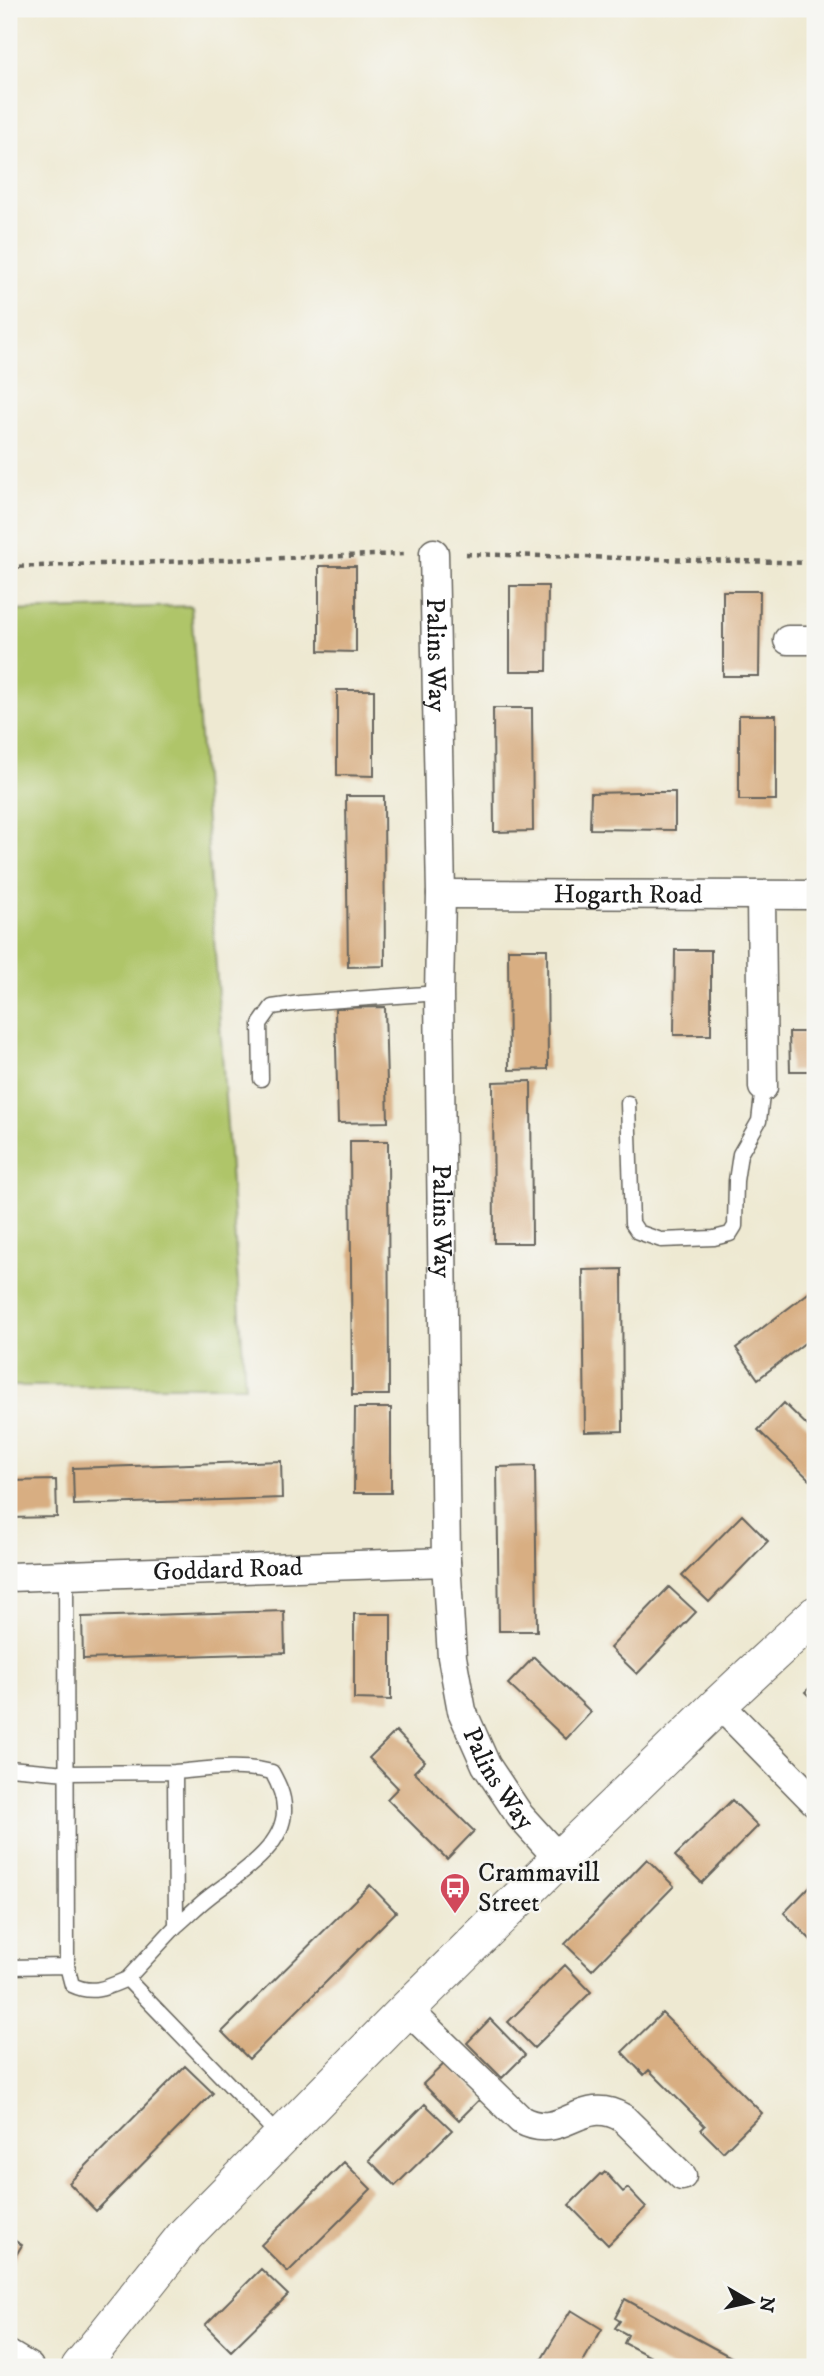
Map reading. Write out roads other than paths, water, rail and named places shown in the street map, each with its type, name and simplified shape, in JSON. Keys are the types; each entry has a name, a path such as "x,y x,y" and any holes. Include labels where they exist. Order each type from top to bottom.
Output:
{"street":[{"name":"Palins Way","path":"435,553 441,894 439,993 446,1562 453,1657 462,1711 493,1776 520,1816 559,1859"},
{"name":"Hogarth Road","path":"441,894 815,895"},
{"path":"761,896 763,1087"},
{"name":"Goddard Road","path":"9,1577 446,1562"},
{"path":"80,2367 186,2234 559,1859 815,1615"},
{"path":"719,1704 815,1802"},
{"path":"407,2009 521,2120 541,2128 567,2121 591,2110 614,2112 681,2176"},
{"path":"9,2355 29,2367"}],"lane":[{"path":"261,1079 260,1024 272,1007 439,993"},
{"path":"628,1102 632,1223 638,1232 660,1240 714,1238 730,1234 736,1226 736,1181 740,1154 759,1121 763,1087"},
{"path":"9,1768 67,1773 175,1772 243,1767 272,1772 281,1789 285,1809 278,1833 247,1870 207,1898 176,1926 127,1979 105,1988 85,1991 72,1984 67,1966 67,1773 66,1574"},
{"path":"175,1772 176,1926"},
{"path":"9,1967 67,1966"},
{"path":"127,1979 281,2138"}],"place":[{"name":"Crammavill Street","path":"455,1915"}]}
